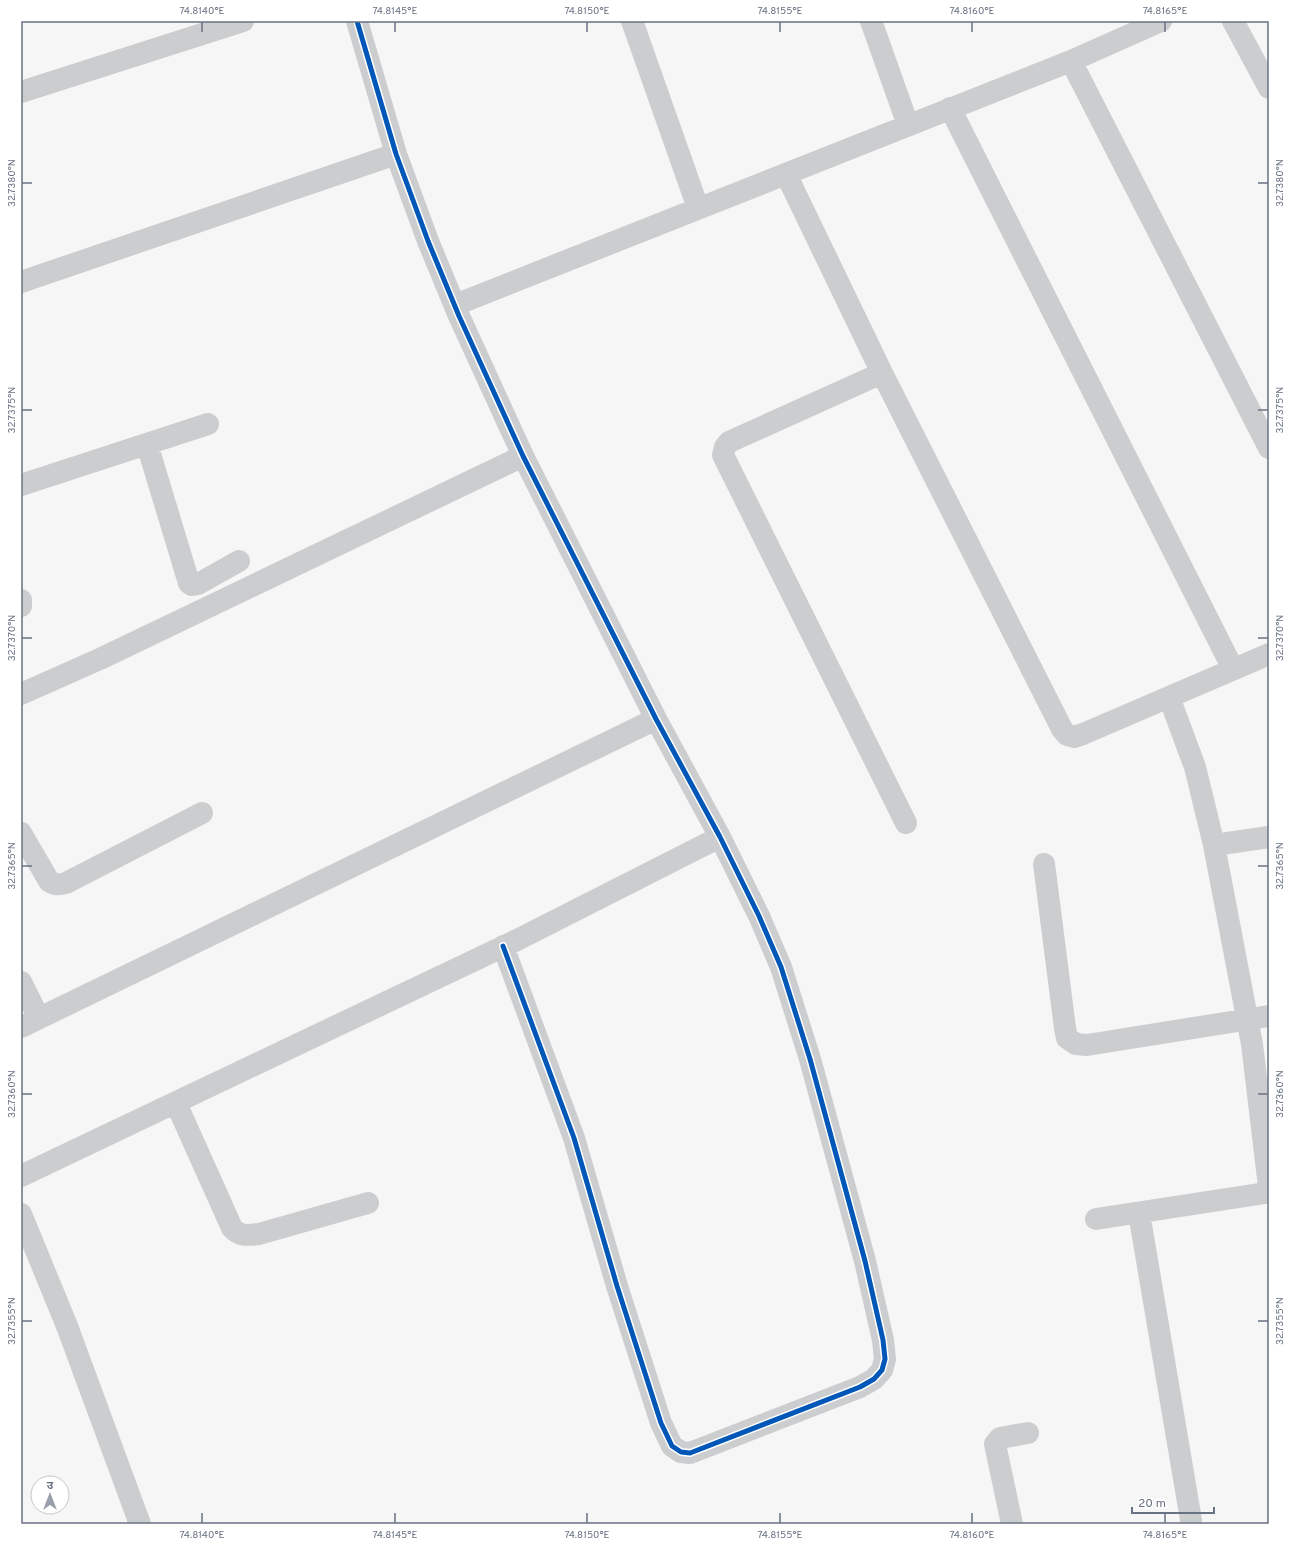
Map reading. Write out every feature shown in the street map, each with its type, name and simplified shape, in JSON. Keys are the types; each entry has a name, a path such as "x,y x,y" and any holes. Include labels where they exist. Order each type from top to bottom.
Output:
{"street":[{"path":"21,92 243,21"},
{"path":"357,21 396,154 428,241 455,305 523,456 656,719 720,837 759,916 786,980 810,1059 865,1261 883,1340 885,1359 882,1370 874,1379 860,1387 690,1453 681,1452 672,1446 661,1422 617,1286 574,1138 503,946"},
{"path":"632,21 698,208"},
{"path":"870,21 908,125"},
{"path":"455,305 1071,61 1162,21"},
{"path":"1233,21 1269,88"},
{"path":"1071,61 1269,448"},
{"path":"950,108 1233,669"},
{"path":"21,282 396,154"},
{"path":"786,174 882,372 1062,729 1067,735 1074,736 1083,734 1269,654"},
{"path":"882,372 729,442 725,447 723,455 906,823"},
{"path":"21,485 208,424"},
{"path":"146,444 188,582 192,585 198,584 239,561"},
{"path":"21,694 102,658 523,456"},
{"path":"21,600 21,606"},
{"path":"1096,1219 1259,1194 1265,1192 1269,1187 1252,1044 1246,1019 1214,845 1195,768 1169,697"},
{"path":"21,982 30,1023 656,719"},
{"path":"21,833 49,881 53,884 60,885 202,813"},
{"path":"21,1176 503,946 720,837"},
{"path":"1214,845 1269,837"},
{"path":"1044,864 1067,1038 1076,1044 1087,1045 1269,1016"},
{"path":"176,1103 232,1228 236,1233 244,1236 259,1234 368,1203"},
{"path":"1139,1213 1191,1520"},
{"path":"21,1214 67,1326 140,1524"},
{"path":"1012,1524 995,1444 1000,1438 1028,1434"}],"cycle path":[{"path":"357,21 396,154 428,241 459,316 523,456 656,719 720,837 759,916 781,967 810,1059 865,1261 883,1340 885,1359 882,1370 874,1379 860,1387 690,1453 681,1452 672,1446 661,1423 617,1286 574,1138 503,946"}]}
